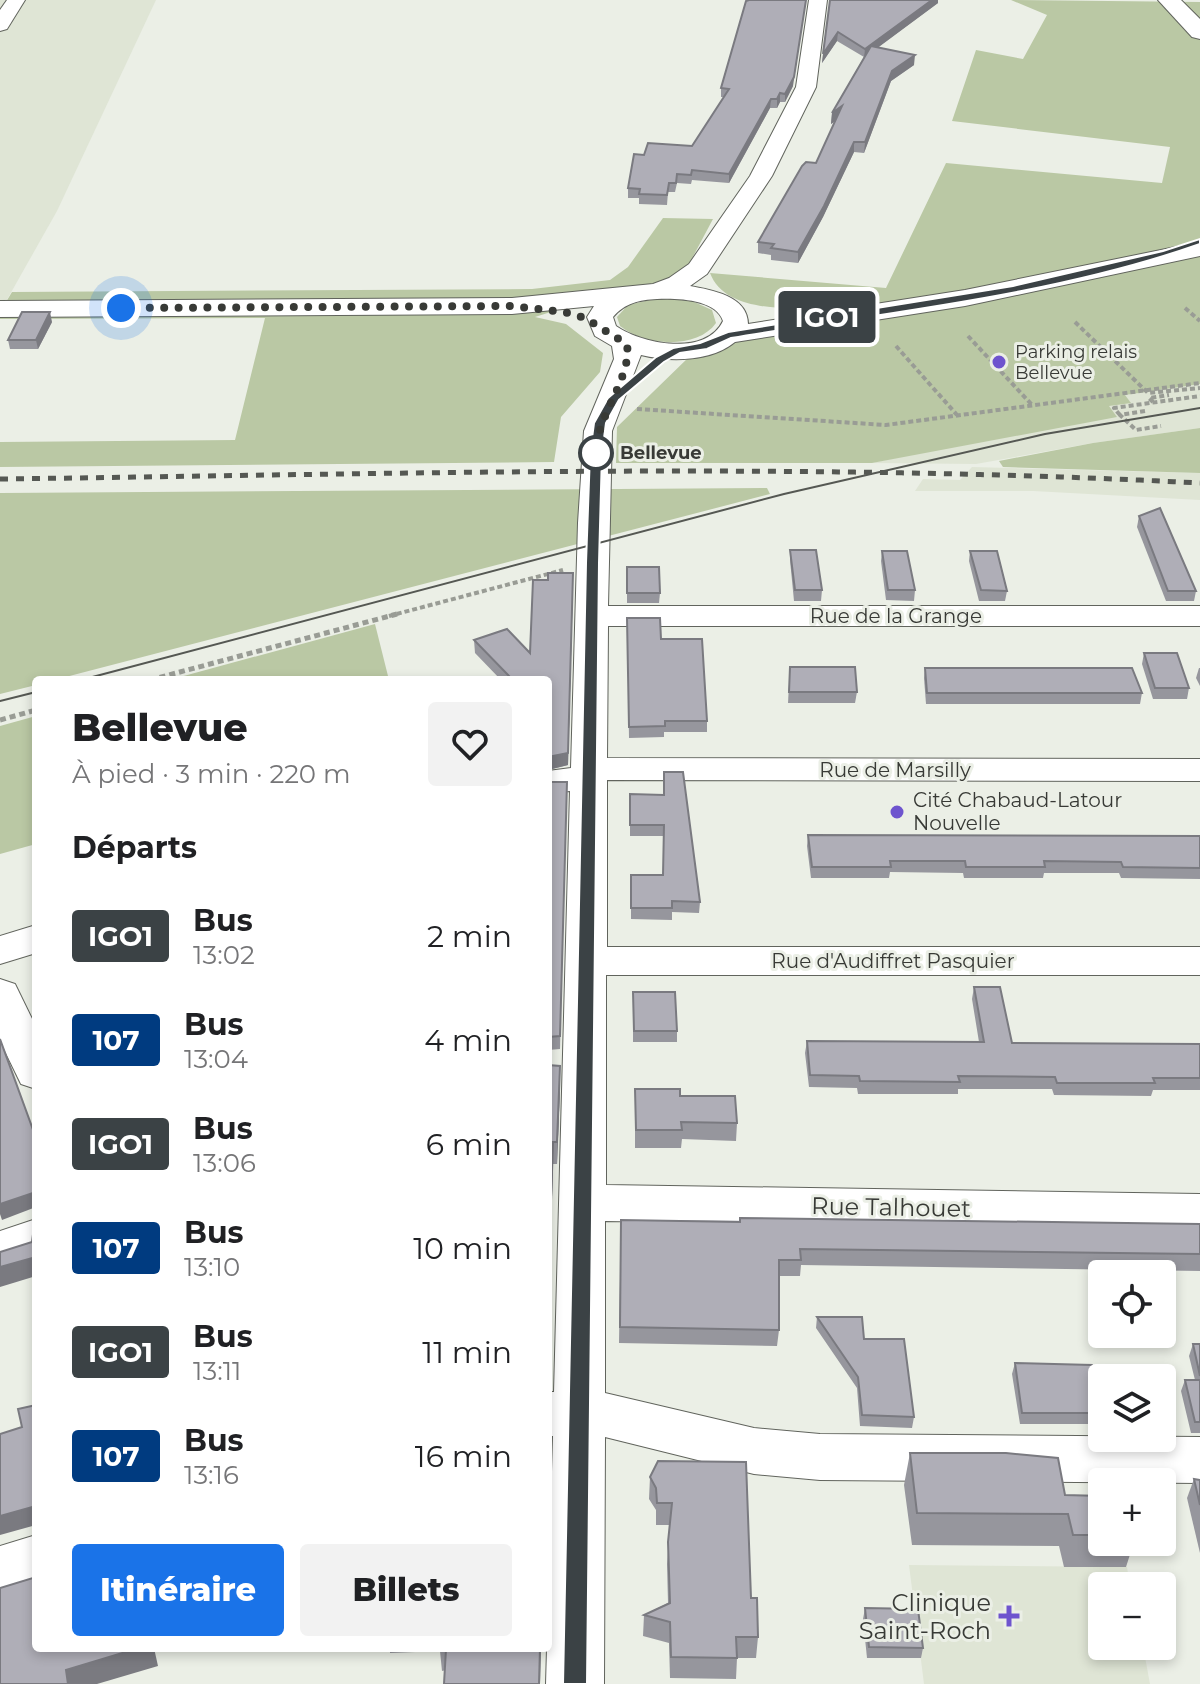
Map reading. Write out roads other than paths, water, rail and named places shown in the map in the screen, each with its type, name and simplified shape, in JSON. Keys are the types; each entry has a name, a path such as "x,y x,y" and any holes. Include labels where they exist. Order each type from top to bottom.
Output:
{"main road":[{"path":"1169,0 1200,32"}],"street":[{"path":"0,25 16,0"},
{"path":"0,309 512,306 657,291 678,283 698,269 761,176 806,87 818,0"},
{"path":"1166,254 1200,242"},
{"path":"512,306 572,313 601,326 607,334 625,343 650,349 677,350 703,346 728,335 1002,291 1200,249"},
{"path":"698,269 698,283 735,319 728,335"},
{"path":"657,291 715,300 773,314 837,316"},
{"path":"601,326 600,317 605,308 630,295"},
{"path":"575,1684 563,1413 582,1203 566,1068 586,961 575,776 592,616 598,431 628,359 625,343"},
{"path":"611,402 654,364 677,350"},
{"name":"Rue de la Grange","path":"592,616 1200,616"},
{"name":"Rue de Marsilly","path":"575,776 1200,770"},
{"path":"0,950 32,940"},
{"name":"Rue d'Audiffret Pasquier","path":"586,961 1200,961"},
{"path":"0,994 32,1064"},
{"name":"Rue Talhouet","path":"582,1203 1200,1212"},
{"path":"0,1250 32,1239"},
{"path":"563,1413 605,1415 754,1451 820,1457 1200,1460"},
{"path":"0,1571 32,1561"}],"tram line":[{"path":"96,676 784,494 1045,434 1200,408"},
{"path":"0,701 32,693"}],"railway":[{"path":"0,479 750,471 1200,483"}],"place":[{"name":"Parking relais Bellevue","path":"999,362"},
{"name":"Bellevue","path":"596,453"},
{"name":"Cité Chabaud-Latour Nouvelle","path":"897,812"},
{"name":"Clinique Saint-Roch","path":"1009,1616"}]}
